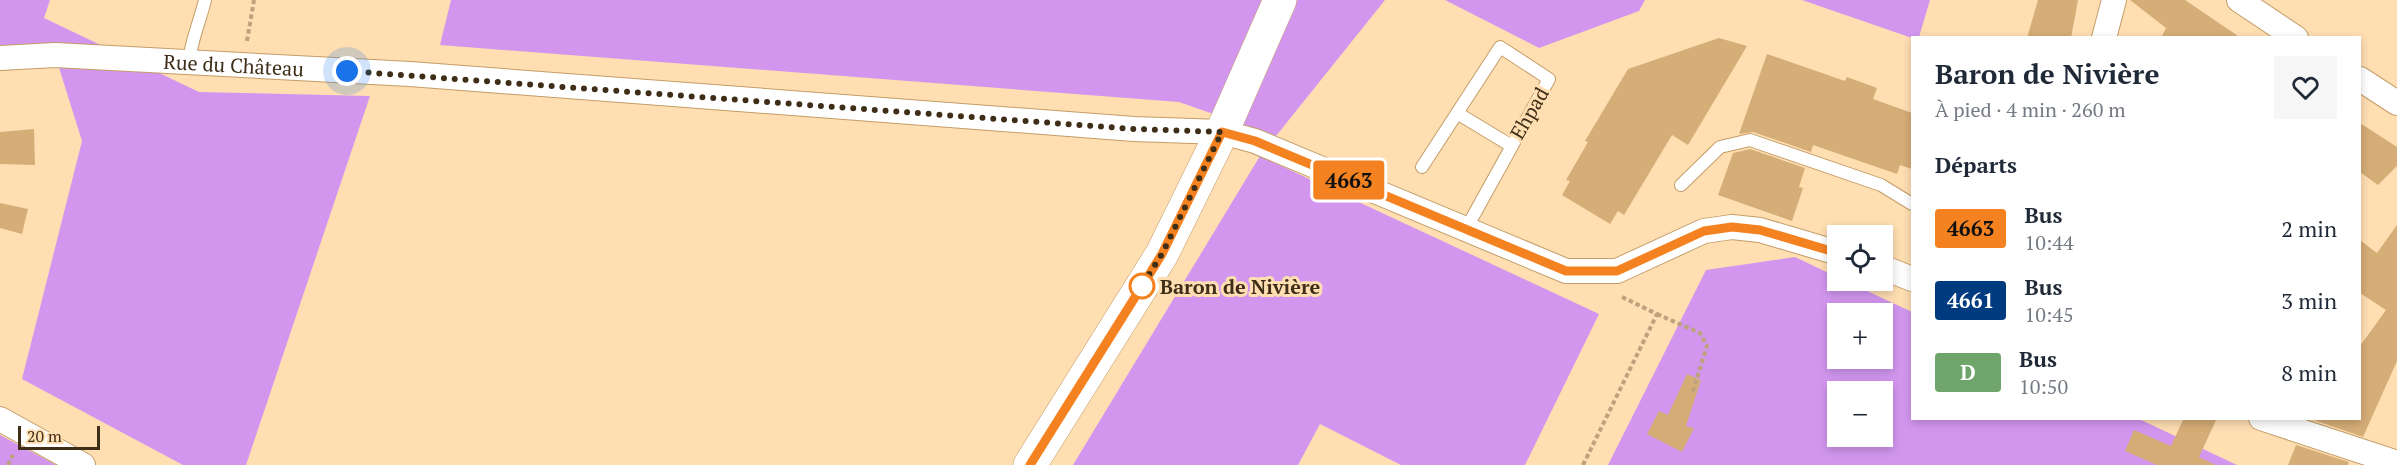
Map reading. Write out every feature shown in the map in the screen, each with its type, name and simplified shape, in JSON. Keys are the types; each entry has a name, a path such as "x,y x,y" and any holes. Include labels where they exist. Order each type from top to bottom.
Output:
{"main road":[{"path":"1030,465 1162,254 1222,132 1280,0"}],"street":[{"path":"2105,36 2114,0"},
{"path":"2239,0 2293,36"},
{"name":"Rue du Château","path":"0,58 56,55 410,74 1134,129 1222,132 1255,141 1566,271 1617,271"},
{"path":"2361,80 2397,103"},
{"path":"1617,271 1704,231 1732,227 1760,230 1827,250"},
{"path":"1893,271 1911,279"},
{"path":"0,419 83,465"},
{"path":"2267,420 2397,463"}],"lane":[{"path":"189,62 190,47 199,26 205,0"},
{"name":"Ehpad","path":"1422,167 1500,47 1549,79 1510,145 1466,229"},
{"path":"1457,113 1510,145"},
{"path":"1681,185 1720,147 1750,140 1881,185 1911,203"}],"path":[{"path":"242,65 254,0"},
{"path":"1617,271 1619,296 1700,333 1707,346 1692,394"},
{"path":"1583,465 1657,314"}],"shaded area":[{"path":"0,0 50,0 44,18 199,92 370,96 246,465 183,465 22,379 82,141 55,55 0,58"},
{"path":"451,0 1385,0 1276,136 1179,102 440,45"},
{"path":"1445,0 1645,0 1639,11 1539,48"},
{"path":"1802,0 1930,0 1919,36 1911,38"},
{"path":"1260,156 1599,314 1525,465 1401,465 1320,424 1298,465 1073,465"},
{"path":"1795,257 1827,272 1827,291 1867,291 1893,303 1827,303 1827,369 1893,369 1893,303 1911,312 1911,420 2141,420 2237,465 1608,465 1706,270"},
{"path":"0,435 56,465 0,465"}],"building":[{"path":"2038,0 2078,0 2071,36 2028,36"},
{"path":"2130,0 2185,0 2238,36 2162,36 2166,28"},
{"path":"1719,38 1747,46 1688,145 1672,135 1624,215 1618,211 1610,224 1562,195 1570,181 1566,180 1588,142 1585,141 1628,69"},
{"path":"1767,54 1845,81 1847,77 1877,88 1873,99 1911,113 1911,169 1900,165 1897,174 1813,145 1811,152 1753,132 1739,134"},
{"path":"2361,124 2397,147 2397,166 2378,185 2361,173"},
{"path":"34,129 35,165 0,164 0,132"},
{"path":"1750,149 1805,168 1799,187 1803,188 1792,221 1718,195 1733,153"},
{"path":"0,203 28,209 22,234 0,228"},
{"path":"2397,225 2397,361 2363,437 2314,420 2361,420 2361,345 2386,310 2361,294 2361,241 2377,253"},
{"path":"1687,374 1701,380 1686,426 1694,428 1682,452 1647,434 1659,411 1668,415"},
{"path":"2183,420 2216,420 2199,457 2216,465 2157,465 2125,451 2134,430 2171,446"},
{"path":"2296,445 2349,462 2348,465 2288,465"}],"bus line":[{"name":"4663","path":"1030,465 1162,254 1222,132 1255,141 1566,271 1617,271 1704,231 1732,227 1760,230 1827,250"}],"place":[{"name":"Baron de Nivière","path":"1142,286"}],"route":[{"path":"347,71 1134,129 1222,132 1162,254 1138,292 1142,286"}]}
